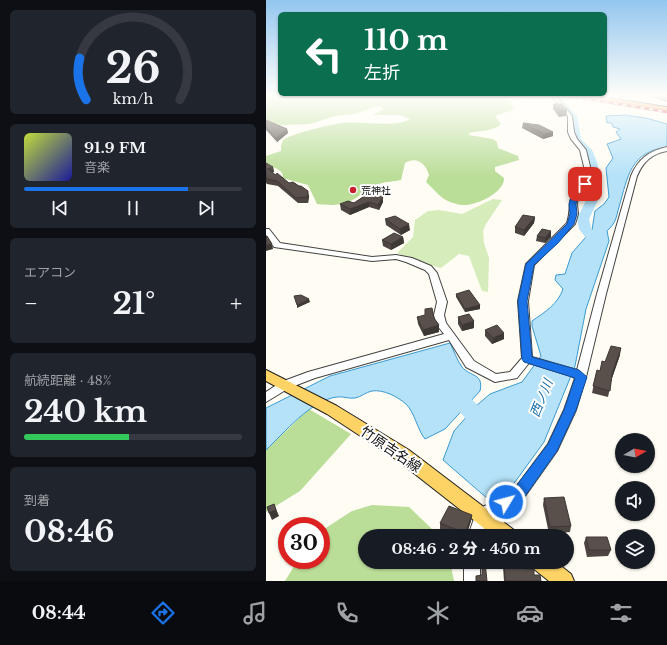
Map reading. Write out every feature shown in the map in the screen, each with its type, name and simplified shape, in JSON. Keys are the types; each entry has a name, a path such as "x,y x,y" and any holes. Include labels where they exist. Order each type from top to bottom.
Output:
{"main road":[{"name":"竹原吉名線","path":"266,375 332,410 403,455 499,529"},
{"path":"549,569 564,581"}],"street":[{"path":"532,360 523,301 530,264 571,224 574,214 573,204 575,197 590,179 583,150 574,140 571,132 570,123"},
{"path":"477,529 482,516 518,495 552,447 570,410 578,375 626,207 630,185 636,171 646,157 659,150 667,149"},
{"path":"266,231 277,245 372,259 396,257 409,260 428,268 433,272 442,302 439,315 441,324 470,364 495,378 513,375 532,360"},
{"path":"266,398 312,375 451,336"},
{"path":"532,360 578,375"},
{"path":"472,569 472,581"}],"green space":[{"path":"274,123 313,123 310,124 281,125"},
{"path":"341,123 500,123 498,127 469,133 469,135 493,139 497,142 498,148 518,156 519,160 495,167 495,171 504,178 500,188 482,201 469,205 461,205 450,202 440,196 426,182 429,175 426,168 420,162 413,160 405,163 401,180 384,182 351,201 338,205 317,204 308,185 283,178 282,172 275,168 266,166 266,156 281,151 283,140 288,137 320,127"},
{"path":"493,199 502,200 483,231 484,243 489,258 488,292 482,291 469,256 459,254 441,268 415,261 397,253 413,237 415,220 428,211 439,210 462,214"},
{"path":"309,409 351,434 300,491 266,512 266,450"},
{"path":"372,505 409,507 432,529 358,529 358,569 451,569 454,581 285,581 292,569 330,569 330,525 352,511"}],"water":[{"path":"612,123 667,124 667,147 645,154 632,167 628,176 615,220 607,231 609,241 586,309 575,366 544,442 515,482 505,491 488,499 443,460 454,431 476,406 490,394 522,382 541,356 532,326 532,321 558,299 563,289 555,280 556,275 565,274 572,253 592,230 595,211 604,204 609,197 606,168 613,158 607,144 621,139 616,132 620,129 613,127"},
{"path":"450,343 462,367 476,376 481,385 480,391 445,429 425,439 412,412 406,404 390,394 381,391 372,391 355,398 337,397 327,399 317,404 298,418 266,450 266,408 330,376"}],"building":[{"path":"266,123 273,123 287,129 276,138 266,127"},
{"path":"523,123 539,125 553,132 544,134"},
{"path":"266,163 273,167 267,169 276,175 277,173 289,183 293,182 308,191 307,197 296,198 277,181 266,179"},
{"path":"369,193 383,197 378,205 369,202 350,209 340,204 348,201 354,203"},
{"path":"523,215 535,217 524,230 515,227"},
{"path":"395,216 409,224 400,229 385,219"},
{"path":"542,229 551,231 545,238 537,236"},
{"path":"394,233 403,237 391,244 382,240"},
{"path":"267,236 272,244 266,245"},
{"path":"469,290 480,305 465,309 456,294"},
{"path":"301,295 309,299 297,305 294,296"},
{"path":"432,308 434,318 439,325 423,330 417,317 425,315 425,309"},
{"path":"469,314 474,321 462,325 458,317"},
{"path":"497,325 504,333 493,338 485,330"},
{"path":"611,346 621,348 612,374 610,391 593,386 597,370 600,371 602,361 605,362"},
{"path":"564,497 571,526 550,527 544,498"},
{"path":"274,504 276,510 269,513 267,507"},
{"path":"449,506 472,515 467,529 455,529 440,523"},
{"path":"586,537 607,537 611,550 589,550"},
{"path":"482,569 486,569 487,581 476,581 476,576 482,575"},
{"path":"504,569 534,569 534,575 540,575 541,581 505,581"}],"waterway":[{"name":"西ノ川","path":"574,123 577,140 587,150 595,175 596,192 583,219 585,229 597,243"},
{"name":"西ノ川","path":"452,392 485,425"}],"place":[{"name":"荒神社","path":"353,190"}],"route":[{"path":"506,502 518,495 552,447 570,410 581,377 575,373 527,359 523,301 530,264 571,224 574,214 573,204 575,197 585,184"}]}
